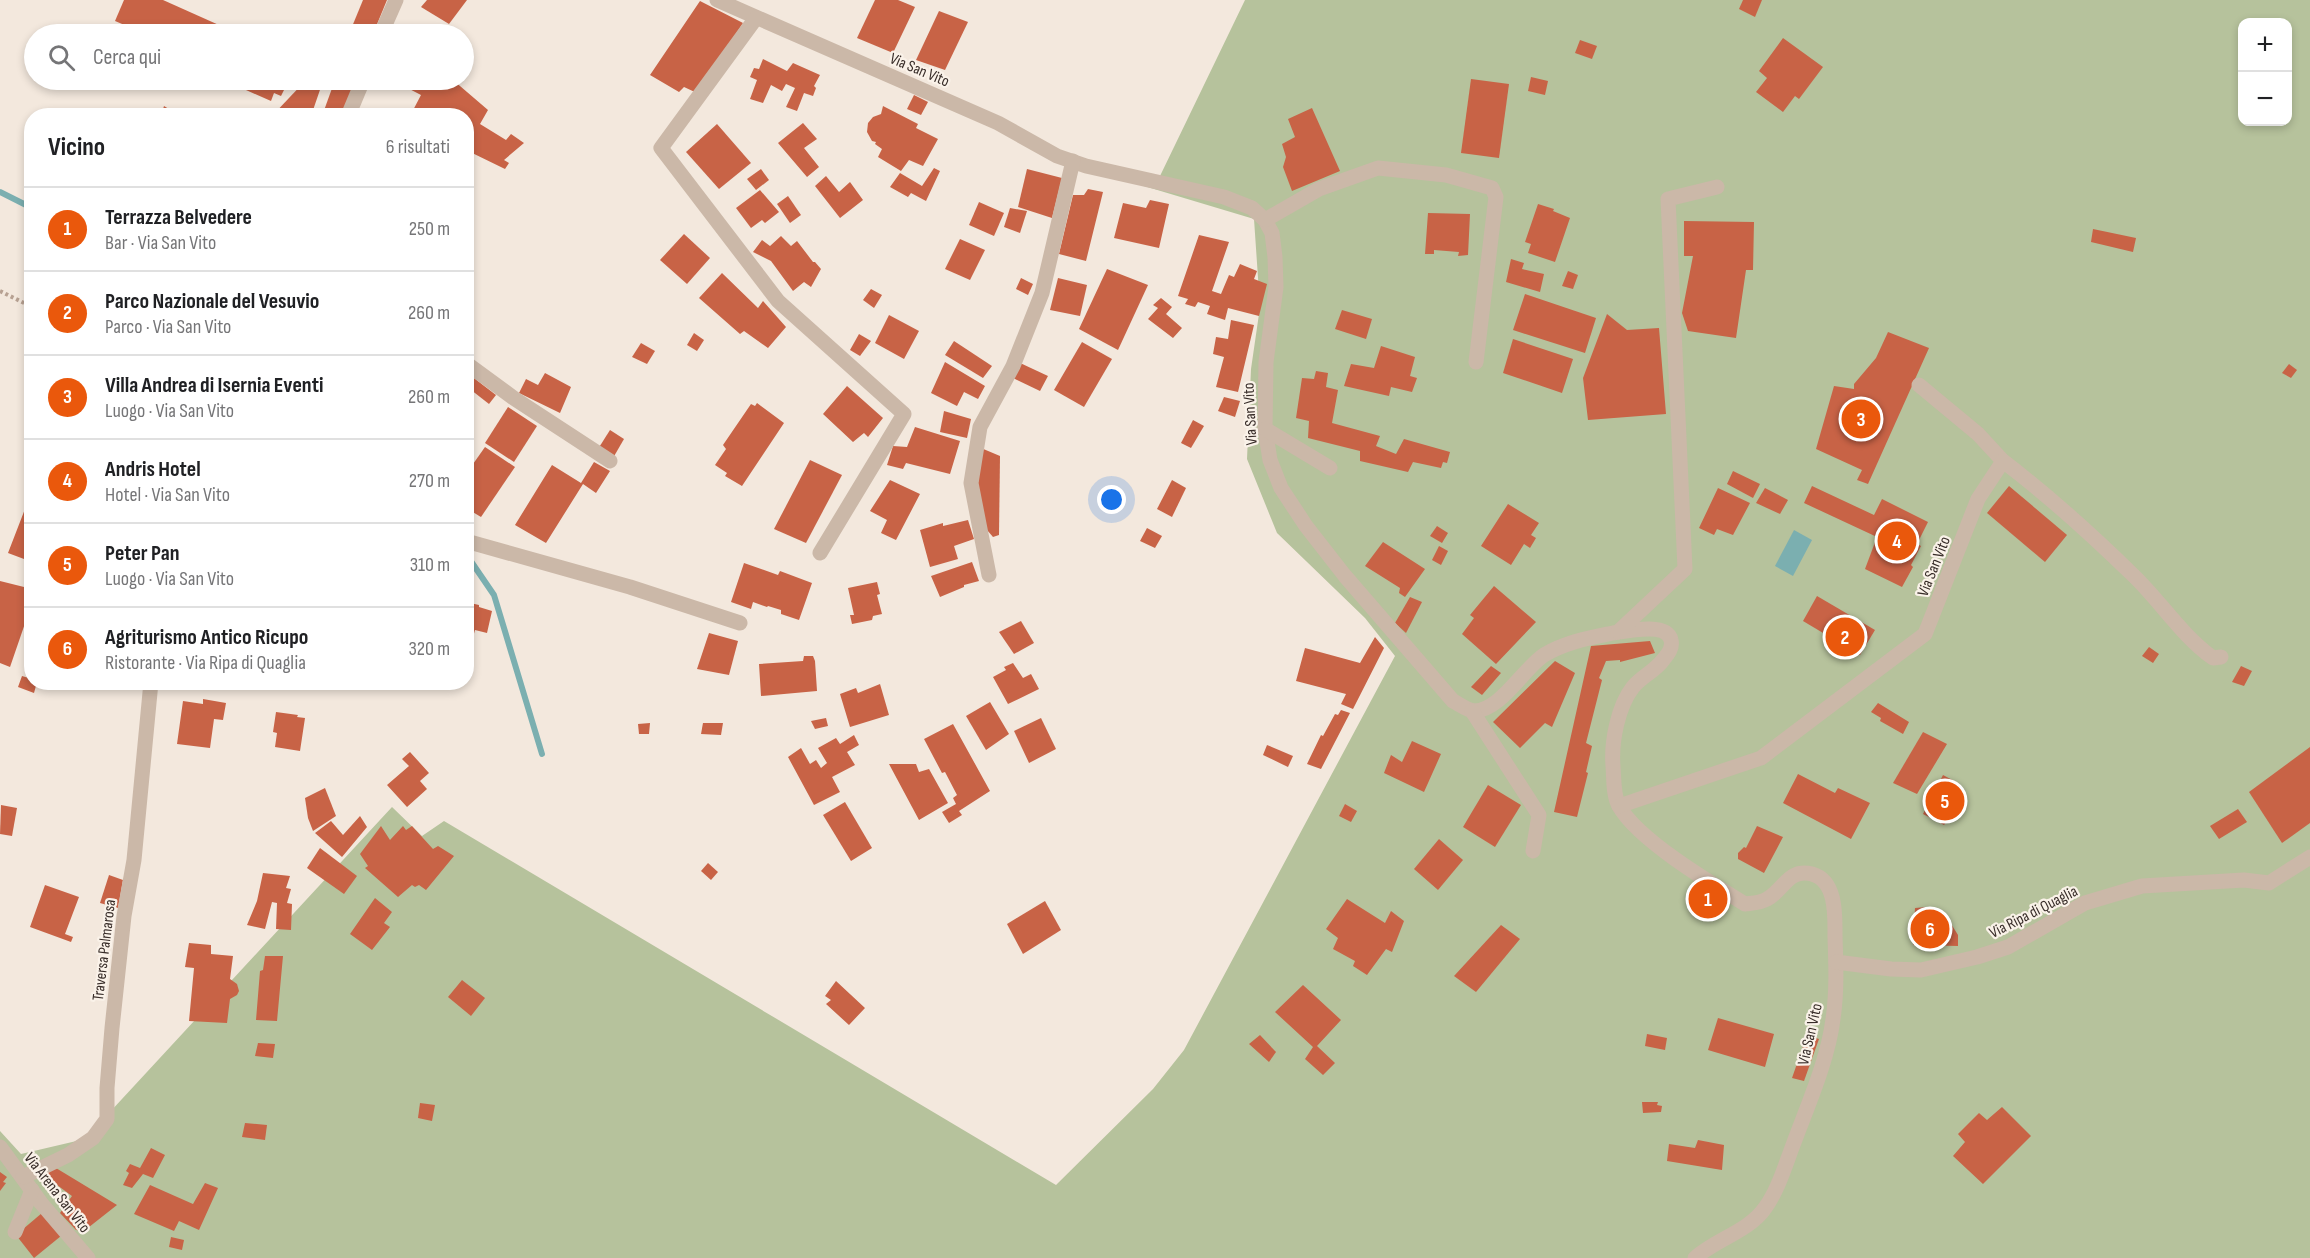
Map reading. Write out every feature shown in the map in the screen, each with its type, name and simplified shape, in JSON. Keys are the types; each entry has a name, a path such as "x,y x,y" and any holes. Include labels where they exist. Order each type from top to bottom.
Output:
{"street":[{"path":"385,24 396,0"},
{"name":"Via San Vito","path":"717,0 998,123 1057,156 1224,197 1252,208 1265,220 1272,233 1275,277 1266,362 1265,429 1270,460 1281,488 1306,526 1345,576 1453,701 1472,711 1485,709 1505,693 1541,657 1562,645 1618,632 1652,629 1664,630 1670,635 1672,644 1669,653 1632,688 1624,702 1612,760 1614,788 1619,806 1636,827 1677,860 1745,903 1758,903 1769,898 1789,877 1802,872 1814,875 1826,883 1832,895 1835,912 1837,980 1833,1022 1817,1079 1778,1182 1766,1207 1755,1220 1695,1258"},
{"path":"756,18 661,148 778,301 904,414 820,553"},
{"path":"351,108 359,90"},
{"path":"989,575 971,483 980,426 1013,366 1042,292 1073,161"},
{"path":"1265,220 1319,189 1378,168 1446,175 1492,188 1496,197 1476,362"},
{"path":"1618,632 1685,569 1668,200 1717,187"},
{"path":"474,369 515,399 610,461"},
{"path":"1919,385 1978,434 2003,460 2041,489 2135,577 2199,648 2213,658 2221,657"},
{"path":"1265,429 1330,468"},
{"name":"Via San Vito","path":"1619,806 1761,758 1925,634 1978,499 2003,460"},
{"path":"474,543 630,587 740,622"},
{"name":"Traversa Palmarosa","path":"23,1177 68,1155 93,1138 106,1119 112,1028 124,916 134,860 150,690"},
{"path":"1472,711 1539,815 1533,851"},
{"name":"Via Ripa di Quaglia","path":"1836,962 1891,969 1921,970 2008,947 2085,903 2142,886 2244,880 2269,884 2310,857"},
{"name":"Via Arena San Vito","path":"0,1147 88,1258"},
{"path":"15,1232 32,1190"}],"path":[{"path":"0,291 24,303"}],"green space":[{"path":"1245,0 2310,0 2310,1258 0,1258 0,1131 21,1154 85,1139 392,807 422,836 444,821 1056,1185 1153,1089 1184,1050 1395,656 1365,618 1277,533 1247,459 1251,369 1260,307 1254,219 1144,186 1160,176"}],"water":[{"path":"1794,530 1812,540 1793,576 1775,566"}],"building":[{"path":"124,0 163,0 217,24 122,24 115,21"},
{"path":"363,0 387,0 377,24 353,24"},
{"path":"427,0 467,0 449,24 421,7"},
{"path":"875,0 898,0 915,7 893,53 857,38"},
{"path":"1743,0 1762,0 1755,17 1739,9"},
{"path":"700,1 743,23 697,93 684,87 679,92 650,75"},
{"path":"939,11 968,22 945,70 916,60"},
{"path":"1783,38 1823,67 1799,99 1795,96 1783,112 1756,92 1767,78 1759,71"},
{"path":"1580,40 1597,46 1592,59 1575,53"},
{"path":"763,59 787,71 793,63 820,75 814,86 816,88 813,96 804,93 797,111 786,107 795,88 786,84 782,91 771,85 763,103 750,99 757,80 750,77 754,68 759,69"},
{"path":"1531,77 1548,81 1545,95 1528,91"},
{"path":"1471,79 1509,84 1499,158 1461,153"},
{"path":"246,90 284,90 281,96 274,93 271,101"},
{"path":"297,90 320,90 314,108 280,108"},
{"path":"331,90 352,90 344,108 325,108"},
{"path":"411,90 465,90 488,110 480,124 506,140 511,134 524,143 504,160 509,163 505,169 474,154 474,108 414,108 421,95"},
{"path":"914,95 928,102 921,115 907,109"},
{"path":"883,106 918,124 916,128 938,139 923,166 909,160 901,171 878,157 882,149 872,141 867,132 868,123 873,117 881,114"},
{"path":"1312,108 1340,171 1292,191 1283,167 1286,157 1282,144 1295,137 1288,119"},
{"path":"803,123 817,139 804,148 819,167 807,177 778,143"},
{"path":"717,124 751,163 719,189 686,152"},
{"path":"934,168 940,171 926,201 911,193 908,197 890,187 900,173 922,186"},
{"path":"761,169 769,180 756,190 747,179"},
{"path":"1027,169 1062,178 1052,218 1018,207"},
{"path":"826,176 839,192 850,182 863,200 840,218 815,186"},
{"path":"1088,189 1103,192 1086,261 1059,254 1073,195 1084,195"},
{"path":"760,190 779,212 765,223 762,220 751,228 736,208"},
{"path":"788,196 801,215 790,223 777,204"},
{"path":"1150,200 1169,204 1159,248 1114,238 1123,203 1146,208"},
{"path":"979,202 1004,213 994,236 969,225"},
{"path":"1538,204 1554,209 1553,211 1570,218 1555,262 1528,253 1531,244 1525,242"},
{"path":"1010,208 1027,211 1020,233 1004,227"},
{"path":"1428,213 1470,214 1468,255 1458,256 1459,252 1434,250 1434,254 1425,254"},
{"path":"1684,221 1754,222 1753,270 1746,270 1736,338 1688,331 1682,313 1693,256 1684,256"},
{"path":"2093,229 2136,238 2133,252 2091,242"},
{"path":"684,234 710,258 687,284 660,260"},
{"path":"1199,235 1229,242 1212,291 1221,294 1229,275 1234,277 1240,264 1257,271 1254,279 1267,284 1259,316 1228,308 1225,320 1207,314 1210,306 1198,302 1195,307 1185,304 1188,299 1178,296"},
{"path":"781,236 791,246 797,241 821,269 811,287 804,282 793,291 771,261 753,252 762,240 770,246"},
{"path":"960,239 985,250 970,280 945,269"},
{"path":"1511,259 1524,263 1522,269 1544,274 1540,292 1506,282"},
{"path":"1107,269 1148,285 1118,350 1079,329"},
{"path":"1568,271 1578,275 1573,289 1562,286"},
{"path":"722,273 758,308 763,301 786,327 768,348 744,331 740,334 699,298"},
{"path":"1021,278 1033,284 1028,295 1016,289"},
{"path":"1058,278 1087,285 1080,316 1050,310"},
{"path":"871,289 882,295 874,308 863,300"},
{"path":"1525,294 1596,318 1585,353 1513,330"},
{"path":"1161,298 1172,307 1166,314 1182,328 1173,338 1148,319 1158,308 1153,305"},
{"path":"1342,310 1372,319 1366,339 1335,329"},
{"path":"1607,314 1627,330 1659,328 1666,414 1588,420 1583,378"},
{"path":"889,315 919,331 904,359 875,343"},
{"path":"1231,320 1254,325 1238,392 1216,387 1224,357 1213,354 1216,337 1228,339"},
{"path":"1888,332 1929,348 1868,484 1857,480 1862,470 1816,449 1834,386 1854,389 1854,384 1876,358"},
{"path":"694,333 704,340 697,351 687,345"},
{"path":"859,334 871,341 860,356 850,350"},
{"path":"1513,339 1573,359 1562,393 1503,373"},
{"path":"954,341 992,366 983,378 945,355"},
{"path":"1082,342 1112,359 1084,407 1054,390"},
{"path":"641,343 655,351 647,364 632,357"},
{"path":"1381,346 1415,357 1410,376 1417,378 1412,392 1391,387 1389,396 1344,386 1351,364 1374,368"},
{"path":"945,362 985,386 978,399 964,392 957,406 931,393"},
{"path":"1018,362 1048,376 1040,391 1011,377"},
{"path":"2289,364 2297,370 2291,378 2282,373"},
{"path":"1316,371 1328,373 1326,387 1338,390 1332,423 1380,436 1376,446 1396,454 1404,439 1450,452 1447,463 1443,462 1441,468 1413,462 1408,472 1360,461 1360,451 1308,438 1309,421 1296,418 1302,378 1314,379"},
{"path":"545,373 571,387 560,413 519,393 526,379 538,385"},
{"path":"474,378 496,395 489,404 474,392"},
{"path":"847,386 883,418 868,437 864,433 853,442 823,414"},
{"path":"1224,397 1240,401 1235,417 1218,411"},
{"path":"757,403 784,423 742,486 725,476 727,473 715,465 726,449 723,445 751,404 755,406"},
{"path":"508,407 537,426 514,462 485,443"},
{"path":"944,411 971,419 967,438 940,432"},
{"path":"1193,420 1204,426 1191,448 1181,443"},
{"path":"915,427 960,441 950,474 906,463 903,469 887,465 893,446 907,447"},
{"path":"610,430 624,439 613,458 598,449"},
{"path":"485,447 515,467 481,517 474,513 474,463"},
{"path":"981,448 1000,456 999,535 993,537 981,523 977,495"},
{"path":"810,460 842,475 806,543 774,529"},
{"path":"594,462 610,471 596,493 583,484 546,543 515,525 552,465 581,483"},
{"path":"1733,471 1760,484 1753,498 1727,484"},
{"path":"890,480 920,494 896,540 881,533 887,520 870,511"},
{"path":"1172,480 1186,488 1172,517 1157,509"},
{"path":"1812,486 1874,515 1882,499 1928,522 1917,544 1921,546 1911,565 1913,567 1902,587 1865,569 1877,537 1804,503"},
{"path":"2009,486 2067,535 2045,562 1987,513"},
{"path":"1718,488 1750,503 1733,535 1717,529 1714,535 1699,528"},
{"path":"1765,488 1788,500 1780,514 1756,503"},
{"path":"1508,504 1539,523 1531,535 1536,538 1530,548 1524,544 1511,565 1481,546"},
{"path":"24,512 24,559 8,553"},
{"path":"968,520 974,539 954,546 958,559 930,567 920,530 943,523 943,526"},
{"path":"1437,526 1448,533 1442,543 1430,536"},
{"path":"1147,528 1162,536 1155,548 1140,541"},
{"path":"1383,542 1425,569 1405,597 1399,593 1400,588 1365,566"},
{"path":"1439,546 1448,551 1441,565 1432,560"},
{"path":"972,562 979,581 964,585 940,597 931,576"},
{"path":"744,563 778,575 780,571 812,583 799,620 781,614 781,610 753,602 751,609 731,602"},
{"path":"0,581 24,587 24,626 10,667 0,663"},
{"path":"877,582 880,594 877,595 882,614 873,616 872,620 852,624 850,615 854,615 848,588"},
{"path":"1494,586 1536,622 1496,664 1462,634 1474,618 1470,615"},
{"path":"1817,596 1875,630 1860,655 1803,621"},
{"path":"1410,597 1422,602 1406,633 1395,623"},
{"path":"474,604 492,611 487,633 475,630 474,634"},
{"path":"1021,621 1034,643 1014,654 999,632"},
{"path":"709,633 738,641 729,675 697,669"},
{"path":"1375,637 1384,648 1353,709 1341,704 1346,694 1296,681 1305,648 1360,663"},
{"path":"1650,641 1655,653 1620,662 1620,660 1606,661 1599,678 1602,680 1586,743 1592,746 1577,817 1554,812 1591,646"},
{"path":"2149,647 2159,654 2153,663 2142,656"},
{"path":"804,656 813,656 815,661 817,691 761,696 759,664 803,661"},
{"path":"1555,661 1575,673 1552,727 1545,723 1520,748 1493,722"},
{"path":"1013,663 1023,678 1031,674 1039,689 1008,704 993,677 1006,670 1004,667"},
{"path":"1491,666 1501,673 1482,695 1471,687"},
{"path":"2241,666 2252,671 2244,686 2232,682"},
{"path":"22,676 24,677 24,689 18,687"},
{"path":"880,684 889,715 850,727 840,694 856,688 858,693"},
{"path":"203,699 226,703 223,720 214,719 210,748 177,744 183,701 203,704"},
{"path":"990,702 1009,734 986,750 966,716"},
{"path":"1878,703 1909,722 1903,734 1880,721 1881,718 1871,712"},
{"path":"1341,710 1350,713 1321,769 1307,764 1321,735 1323,736 1335,714 1338,715"},
{"path":"276,712 305,718 300,751 275,747 277,733 273,732"},
{"path":"826,718 828,726 815,729 811,721"},
{"path":"1041,718 1056,749 1029,763 1014,731"},
{"path":"650,723 649,734 639,734 638,724"},
{"path":"703,723 723,723 721,735 701,734"},
{"path":"953,724 990,791 959,811 962,815 949,823 942,812 956,804 953,798 957,795 924,739"},
{"path":"1923,732 1947,744 1917,794 1893,783"},
{"path":"854,735 859,745 847,752 855,765 832,777 840,792 814,805 788,757 801,748 810,764 816,760 821,768 827,763 818,748 836,738 840,744"},
{"path":"1412,741 1441,754 1424,792 1384,773 1391,755 1402,762"},
{"path":"1267,745 1293,756 1288,767 1263,755"},
{"path":"2310,747 2310,823 2282,843 2249,792"},
{"path":"410,752 429,773 420,781 427,789 407,807 387,785 409,766 402,759"},
{"path":"889,764 916,764 919,772 929,769 948,803 919,820"},
{"path":"1798,774 1835,793 1838,788 1870,803 1851,839 1783,803"},
{"path":"1943,775 1956,782 1955,785 1965,792 1956,810 1944,825 1923,814"},
{"path":"1488,785 1521,805 1495,847 1463,827"},
{"path":"325,788 336,816 313,831 305,798"},
{"path":"845,802 872,848 851,861 823,815"},
{"path":"1345,804 1357,811 1351,822 1339,816"},
{"path":"1,805 17,808 12,836 0,834"},
{"path":"2238,809 2247,822 2219,839 2210,826"},
{"path":"360,816 367,827 342,857 315,833 331,821 343,835"},
{"path":"381,826 390,840 403,826 406,830 412,826 433,849 438,846 454,856 426,890 419,885 415,887 412,885 398,897 365,868 368,866 360,854"},
{"path":"1757,826 1783,837 1764,873 1738,859 1738,853 1744,847 1746,848"},
{"path":"1439,839 1463,860 1438,890 1414,869"},
{"path":"320,848 357,876 344,894 307,868"},
{"path":"708,863 718,872 711,880 701,871"},
{"path":"263,873 290,876 286,888 291,889 287,903 292,904 291,930 276,929 277,903 272,902 265,929 247,925 257,901"},
{"path":"109,875 123,880 118,908 100,903"},
{"path":"45,885 79,897 65,934 73,937 71,942 30,927"},
{"path":"375,898 392,912 384,923 390,927 372,950 350,934"},
{"path":"1347,899 1385,923 1391,911 1404,921 1392,952 1386,949 1367,975 1353,966 1355,961 1333,949 1338,938 1326,929"},
{"path":"1045,901 1061,930 1023,954 1007,924"},
{"path":"1927,907 1927,911 1943,911 1958,935 1958,946 1913,945 1915,908"},
{"path":"1501,925 1520,939 1476,992 1454,976"},
{"path":"189,943 211,945 211,954 233,956 230,979 237,984 239,991 230,999 227,1023 189,1021 194,968 185,967"},
{"path":"265,956 283,956 277,1021 256,1020 260,971 263,970"},
{"path":"462,980 485,998 471,1016 448,997"},
{"path":"836,981 865,1008 849,1025 826,1004 831,1000 825,996"},
{"path":"1303,985 1341,1020 1317,1046 1335,1063 1323,1075 1305,1059 1313,1047 1275,1012"},
{"path":"1718,1018 1774,1034 1765,1067 1708,1050"},
{"path":"1647,1034 1667,1038 1665,1050 1645,1046"},
{"path":"1260,1035 1276,1052 1269,1062 1249,1044"},
{"path":"1807,1035 1819,1039 1804,1081 1792,1078"},
{"path":"258,1043 275,1044 273,1058 255,1056"},
{"path":"1642,1102 1658,1102 1657,1105 1662,1106 1661,1112 1643,1113"},
{"path":"420,1103 435,1105 432,1121 418,1118"},
{"path":"2002,1107 2031,1136 1983,1184 1953,1156 1965,1142 1958,1134 1979,1113 1987,1120"},
{"path":"245,1123 267,1125 265,1140 242,1137"},
{"path":"1698,1140 1724,1145 1722,1170 1667,1161 1669,1144 1695,1148"},
{"path":"151,1148 165,1155 153,1178 143,1174 132,1188 123,1185 129,1173 126,1171 130,1164 140,1168"},
{"path":"51,1165 117,1205 84,1231 76,1230 60,1213 72,1196 42,1174"},
{"path":"0,1172 7,1177 0,1191"},
{"path":"205,1183 218,1188 199,1230 179,1221 174,1231 134,1214 150,1185 193,1204"},
{"path":"42,1213 61,1236 34,1258 16,1235"},
{"path":"171,1237 184,1240 182,1250 169,1247"}],"waterway":[{"path":"0,192 24,204"},
{"path":"474,566 494,595 542,754"}],"place":[{"name":"Villa Andrea di Isernia Eventi","path":"1861,419"},
{"name":"Andris Hotel","path":"1897,541"},
{"name":"Parco Nazionale del Vesuvio","path":"1845,637"},
{"name":"Peter Pan","path":"1945,801"},
{"name":"Terrazza Belvedere","path":"1708,899"},
{"name":"Agriturismo Antico Ricupo","path":"1930,929"}]}
